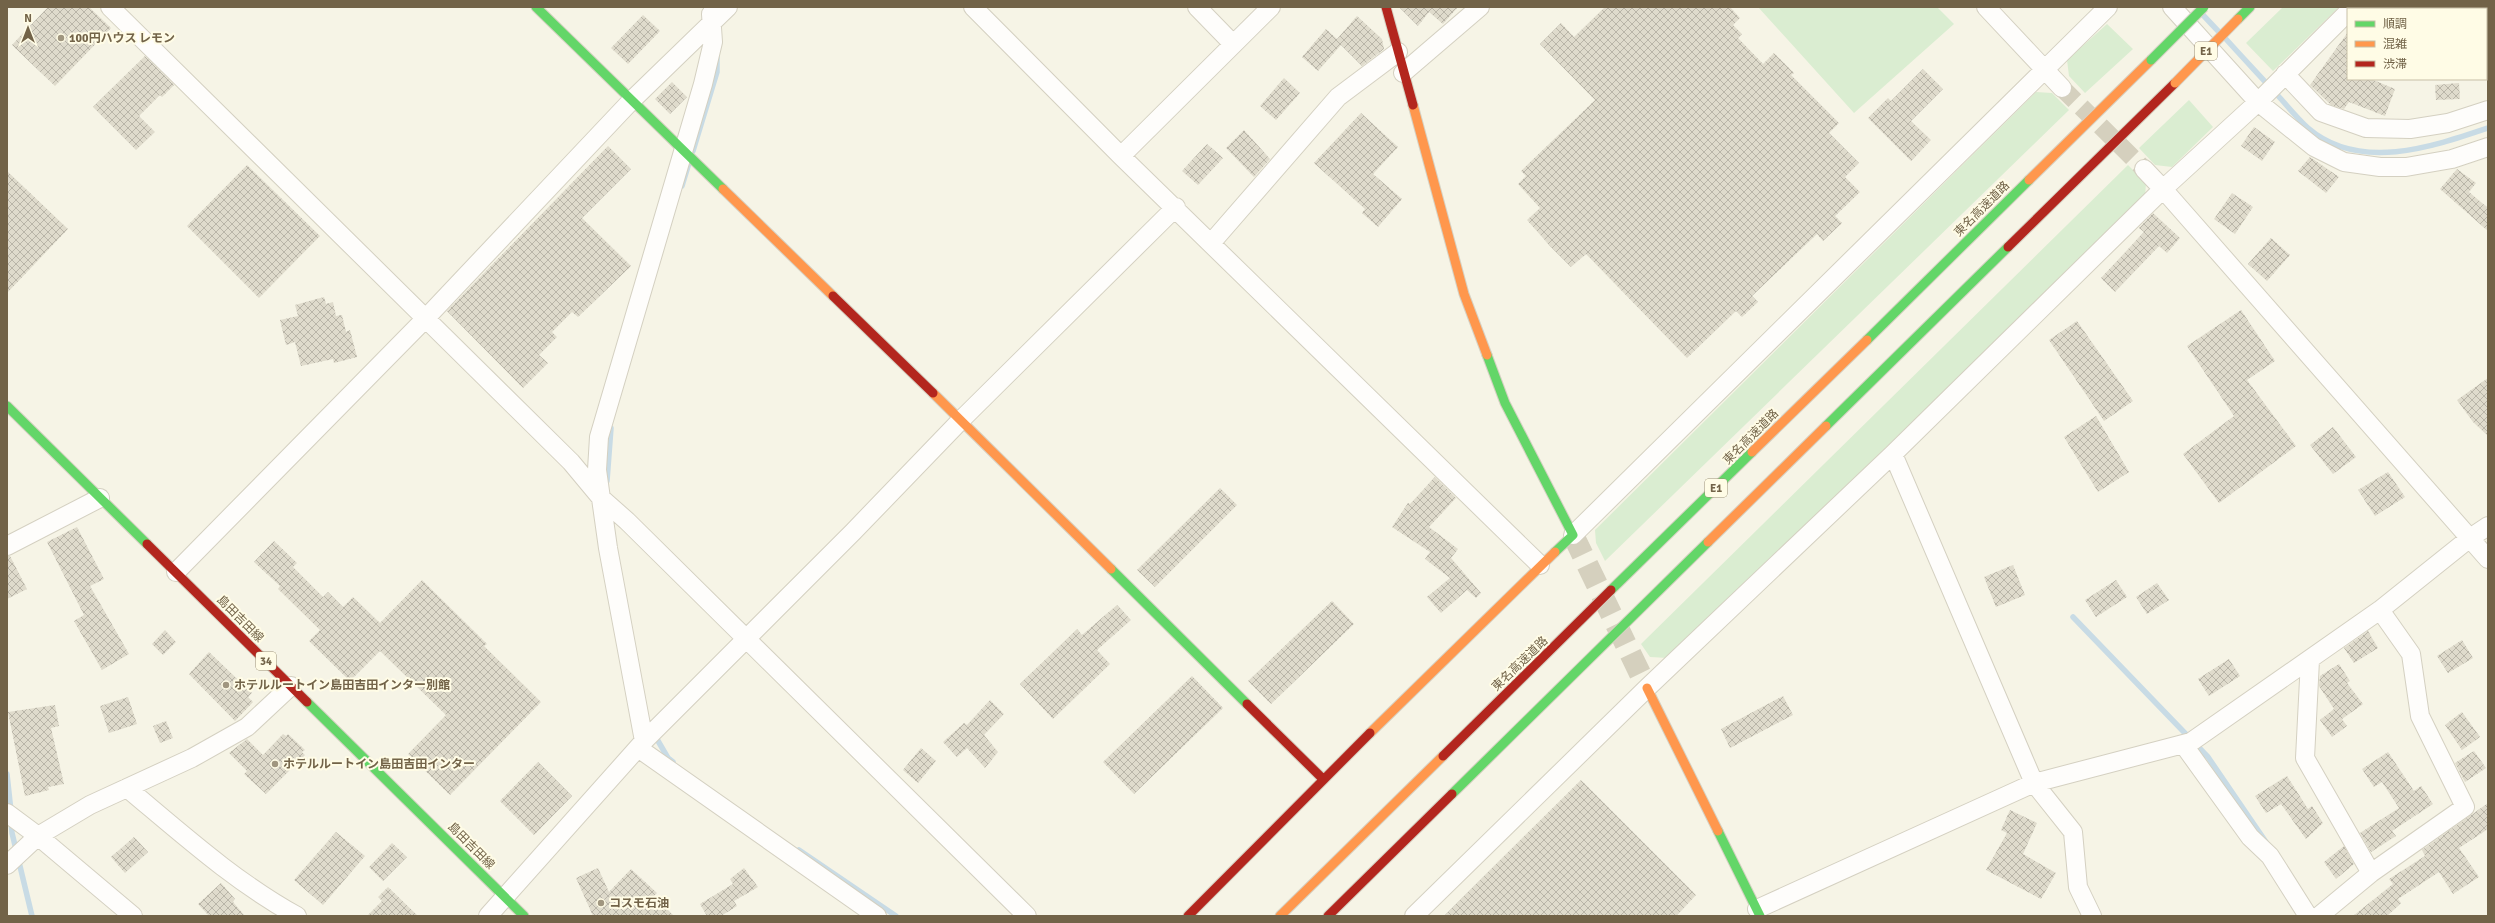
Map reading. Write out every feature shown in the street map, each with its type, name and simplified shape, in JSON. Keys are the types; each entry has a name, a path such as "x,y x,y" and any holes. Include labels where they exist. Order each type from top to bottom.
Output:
{"main road":[{"path":"536,7 631,101 961,420 1323,779"},
{"path":"1188,916 1323,779 1540,565 1573,535 1505,403 1464,294 1386,7"},
{"name":"東名高速道路","path":"1280,916 2204,7"},
{"name":"E1","path":"1329,916 2175,83 2250,7"},
{"name":"島田吉田線","path":"7,406 524,916"},
{"path":"1646,688 1758,912"}],"street":[{"path":"110,7 571,462 602,498 1027,916"},
{"path":"176,572 426,318 712,17 728,7"},
{"path":"973,7 1121,156 1212,242 1540,565"},
{"path":"1197,7 1234,44"},
{"path":"1121,156 1271,7"},
{"path":"1403,73 1480,7"},
{"path":"1986,7 2062,88"},
{"path":"1573,535 1928,186 2043,69 2108,7"},
{"path":"2172,7 2261,100 2314,147 2344,162 2380,167 2406,167 2452,159 2488,147"},
{"path":"1414,916 1646,688 1893,454 2163,189 2261,100 2347,13"},
{"path":"712,17 713,42 684,152 599,438 597,470 642,743 877,916"},
{"path":"1212,242 1338,97 1398,52"},
{"path":"2283,77 2321,112 2366,128 2410,129 2448,123 2488,110"},
{"path":"2144,169 2488,559"},
{"path":"488,916 506,898 642,743 746,640 961,420 1176,207"},
{"path":"1893,454 2034,783 2073,832 2078,887 2092,916"},
{"path":"7,546 100,498"},
{"path":"1758,912 2034,783 2192,740 2310,660 2380,610 2470,538 2488,526"},
{"path":"2322,913 2371,872 2465,807 2420,716 2411,654 2380,610"},
{"path":"2310,660 2305,758 2371,872"},
{"path":"7,865 32,841 90,805 192,758 247,727 291,686"},
{"path":"2192,740 2250,837 2270,856 2308,916"},
{"path":"127,788 216,861 272,902 297,916"},
{"path":"7,813 22,824 32,841 133,916"}],"green space":[{"path":"1758,7 1937,7 1954,24 1854,113"},
{"path":"2283,7 2339,7 2273,71 2246,43"},
{"path":"2107,24 2133,49 2085,93 2069,76 2067,60"},
{"path":"2036,92 2052,93 2069,110 1605,561 1596,543 1595,530"},
{"path":"2189,100 2213,127 2172,167 2155,165 2139,148"},
{"path":"2128,165 2146,183 2145,197 1668,658 1650,657 1641,644"}],"building":[{"path":"48,7 89,7 111,28 55,86 12,45"},
{"path":"1399,7 1458,7 1443,24 1429,12 1418,26"},
{"path":"1605,7 1730,7 1740,18 1733,25 1742,34 1738,38 1763,64 1774,53 1794,73 1791,75 1839,123 1829,133 1859,163 1845,177 1860,192 1835,216 1842,223 1823,241 1817,234 1752,296 1758,302 1742,317 1736,311 1687,358 1586,254 1571,267 1550,246 1527,220 1540,208 1518,184 1526,176 1521,171 1595,100 1540,44 1561,23 1574,37"},
{"path":"643,15 660,31 628,64 611,48"},
{"path":"1357,16 1382,39 1384,49 1362,66 1341,45 1318,71 1302,57 1326,29 1337,39"},
{"path":"2347,33 2347,80 2373,80 2395,89 2385,116 2349,102 2344,109 2331,105 2310,85"},
{"path":"145,56 174,85 162,97 160,95 139,116 155,132 136,150 93,107"},
{"path":"1923,69 1943,89 1911,121 1931,140 1911,161 1868,118 1888,98 1891,101"},
{"path":"1284,78 1300,93 1276,120 1260,106"},
{"path":"672,82 687,97 670,114 655,99"},
{"path":"2459,83 2460,99 2436,100 2435,85"},
{"path":"1361,113 1398,147 1373,174 1402,199 1378,227 1362,213 1365,209 1314,163"},
{"path":"2254,127 2275,142 2262,161 2241,146"},
{"path":"1244,130 1270,159 1254,177 1226,148"},
{"path":"1207,144 1223,158 1198,185 1182,171"},
{"path":"608,146 631,169 582,218 631,266 578,317 572,312 552,332 557,337 539,355 548,363 523,388 447,311"},
{"path":"2310,157 2339,177 2326,193 2298,171"},
{"path":"247,165 320,236 259,298 187,226"},
{"path":"2457,169 2476,183 2469,192 2488,208 2488,231 2440,189"},
{"path":"7,171 68,229 7,293"},
{"path":"2232,193 2253,207 2235,234 2214,219"},
{"path":"2153,213 2180,238 2167,253 2159,246 2115,292 2101,278 2144,232 2139,228"},
{"path":"2271,238 2290,255 2267,281 2248,264"},
{"path":"324,297 326,304 333,302 336,316 342,315 346,332 350,330 357,357 334,363 333,359 301,366 295,342 286,345 280,320 298,316 295,305"},
{"path":"2241,310 2275,361 2247,380 2296,446 2219,503 2183,454 2234,416 2187,346"},
{"path":"2077,321 2133,401 2104,421 2049,340"},
{"path":"2488,378 2488,436 2473,422 2457,400"},
{"path":"2096,416 2129,472 2098,492 2064,437"},
{"path":"2333,427 2356,457 2333,474 2310,445"},
{"path":"2388,472 2405,497 2375,516 2358,490"},
{"path":"1435,477 1456,498 1429,527 1458,549 1451,558 1481,593 1476,598 1467,590 1441,613 1427,597 1450,578 1425,559 1430,552 1392,527 1408,503 1410,504"},
{"path":"1220,488 1237,505 1155,587 1137,570"},
{"path":"77,527 104,579 90,586 129,654 102,670 74,621 84,615 47,542"},
{"path":"274,541 297,563 293,567 323,597 328,592 343,607 353,597 380,623 422,580 487,644 484,646 541,702 450,795 408,754 446,715 380,651 350,681 309,641 320,630 278,589 280,586 254,562"},
{"path":"7,556 10,556 27,589 7,599"},
{"path":"2013,565 2025,595 1996,607 1984,577"},
{"path":"2116,580 2127,597 2096,617 2085,600"},
{"path":"2157,583 2169,600 2147,614 2136,597"},
{"path":"1332,601 1354,624 1271,704 1248,681"},
{"path":"1117,605 1131,620 1097,650 1110,664 1053,719 1020,684 1077,629 1082,635"},
{"path":"165,630 176,642 163,655 152,644"},
{"path":"2368,631 2378,648 2354,663 2344,648"},
{"path":"2462,640 2473,658 2448,673 2437,656"},
{"path":"209,652 252,693 248,697 253,702 235,721 189,674"},
{"path":"2229,659 2240,676 2209,696 2198,679"},
{"path":"2339,664 2350,681 2347,683 2363,704 2342,719 2347,726 2332,737 2320,720 2334,709 2319,686 2320,676"},
{"path":"1192,676 1223,708 1134,794 1103,762"},
{"path":"1783,696 1793,715 1730,748 1721,729"},
{"path":"128,697 137,724 109,733 100,706"},
{"path":"990,700 1004,714 984,735 998,752 985,768 967,748 957,757 943,742 964,723 967,725"},
{"path":"55,705 59,726 51,728 64,784 48,787 49,790 25,796 8,712"},
{"path":"2462,712 2480,737 2462,750 2445,725"},
{"path":"166,721 173,738 160,743 153,726"},
{"path":"283,734 286,736 288,734 305,750 302,752 305,755 266,794 244,774 247,771 229,753 247,739 263,755"},
{"path":"921,748 936,761 918,783 903,770"},
{"path":"2474,751 2486,768 2465,782 2455,763"},
{"path":"2388,752 2414,791 2421,786 2433,804 2392,831 2396,836 2371,852 2360,833 2399,808 2382,782 2374,787 2362,769"},
{"path":"538,762 572,796 534,835 500,801"},
{"path":"2287,776 2308,809 2312,806 2323,823 2306,839 2281,804 2266,813 2255,796"},
{"path":"1581,780 1696,895 1676,916 1444,916"},
{"path":"2488,803 2488,829 2459,848 2479,877 2453,894 2439,872 2398,899 2401,903 2387,916 2353,916 2393,884 2389,879 2425,856 2422,850"},
{"path":"2010,810 2037,823 2023,854 2056,873 2041,899 1986,870 2007,833 2001,830"},
{"path":"336,832 365,856 323,905 294,880"},
{"path":"134,837 148,852 125,873 111,857"},
{"path":"392,843 407,857 383,881 369,867"},
{"path":"2344,846 2354,864 2336,879 2324,862"},
{"path":"598,868 609,892 631,869 657,893 654,896 674,916 593,916 576,878"},
{"path":"744,868 758,887 734,901 737,906 721,916 707,916 700,904 733,884 730,879"},
{"path":"221,883 235,899 233,902 245,916 209,916 198,904"},
{"path":"388,887 418,916 367,916 382,901 378,897"}],"waterway":[{"path":"2203,15 2219,32"},
{"path":"2225,38 2308,128 2328,141 2350,149 2373,152 2396,152 2420,148 2488,128"},
{"path":"693,151 717,72 717,57"},
{"path":"682,186 689,163"},
{"path":"607,481 611,428"},
{"path":"2073,617 2208,757 2266,842"},
{"path":"654,734 668,758 673,762"},
{"path":"7,774 11,811"},
{"path":"11,820 12,833 32,916"},
{"path":"799,850 896,916"}],"tunnel":[{"path":"2062,88 2144,169"},
{"path":"1573,535 1647,688"}],"traffic: fast":[{"path":"536,7 723,189"},
{"path":"2151,60 2204,7"},
{"path":"2238,19 2250,7"},
{"path":"1867,340 2029,180"},
{"path":"1826,426 2008,247"},
{"path":"1487,355 1505,403 1573,535 1555,552"},
{"path":"7,406 147,544"},
{"path":"1611,590 1752,452"},
{"path":"1452,794 1708,542"},
{"path":"1111,569 1247,704"},
{"path":"307,702 524,916"},
{"path":"1718,831 1760,916"}],"traffic: slow":[{"path":"2175,83 2238,19"},
{"path":"2029,180 2151,60"},
{"path":"1413,105 1464,294 1487,355"},
{"path":"723,189 833,296"},
{"path":"1752,452 1867,340"},
{"path":"933,393 1111,569"},
{"path":"1708,542 1826,426"},
{"path":"1370,733 1555,552"},
{"path":"1647,688 1718,831"},
{"path":"1280,916 1443,756"}],"traffic: jam":[{"path":"1386,7 1413,105"},
{"path":"2008,247 2175,83"},
{"path":"833,296 933,393"},
{"path":"147,544 307,702"},
{"path":"1443,756 1611,590"},
{"path":"1247,704 1323,779"},
{"path":"1188,916 1370,733"},
{"path":"1328,916 1452,794"}],"place":[{"name":"100円ハウス レモン","path":"61,38"},
{"name":"ホテルルートイン島田吉田インター別館","path":"226,685"},
{"name":"ホテルルートイン島田吉田インター","path":"275,764"},
{"name":"コスモ石油","path":"601,903"}]}
